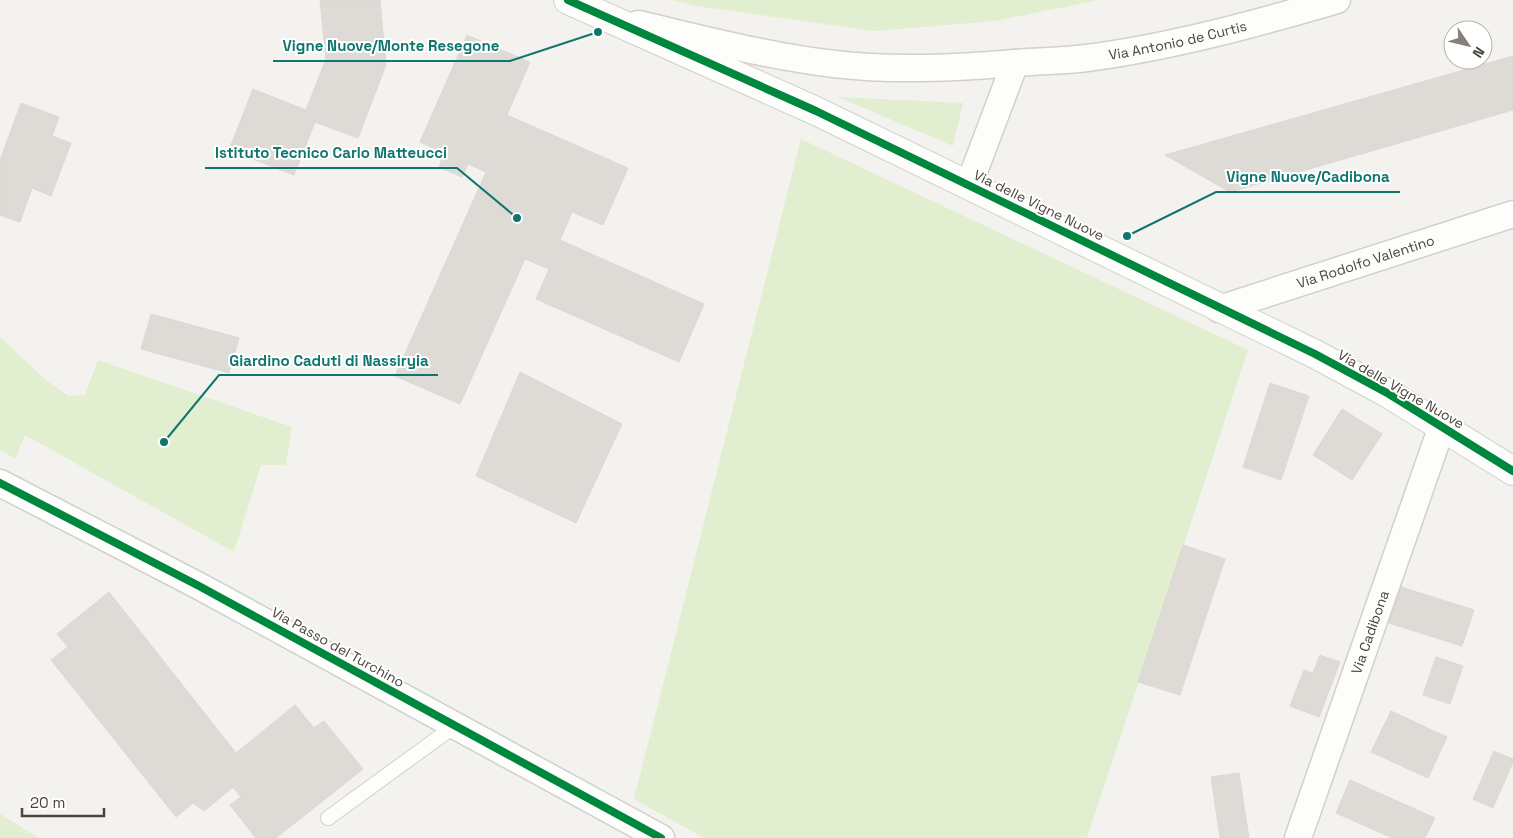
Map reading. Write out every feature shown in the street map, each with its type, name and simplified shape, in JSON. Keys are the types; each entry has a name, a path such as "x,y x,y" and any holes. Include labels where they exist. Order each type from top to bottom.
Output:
{"street":[{"name":"Via delle Vigne Nuove","path":"568,0 816,111 1344,369 1442,426 1513,471"},
{"name":"Via Antonio de Curtis","path":"603,16 720,42 746,50 836,64 941,68 1087,58 1184,40 1337,0"},
{"path":"969,185 1015,63"},
{"name":"Via Rodolfo Valentino","path":"1219,309 1513,214"},
{"name":"Via Cadibona","path":"1298,838 1442,426"},
{"name":"Via Passo del Turchino","path":"0,483 183,577 660,838"}],"lane":[{"path":"328,818 456,726"}],"green space":[{"path":"672,0 1099,0 995,21 874,31 696,6"},
{"path":"838,97 963,103 953,146"},
{"path":"801,139 1248,350 1087,838 704,838 634,799"},
{"path":"0,337 46,380 68,396 85,395 98,360 292,427 286,465 261,465 234,552 25,435 15,459 0,450"},
{"path":"0,814 39,838 0,838"}],"building":[{"path":"320,0 380,0 386,65 358,138 315,122 294,175 229,150 253,89 306,110 326,59"},
{"path":"467,35 530,62 507,115 628,168 603,225 572,212 560,240 704,304 679,362 536,299 549,269 525,259 460,404 395,376 486,172 468,164 462,177 439,167 444,153 420,142"},
{"path":"1513,56 1513,110 1230,192 1165,155 1464,70 1493,70 1493,62"},
{"path":"21,103 59,117 52,136 71,143 51,196 32,188 20,222 0,215 0,160"},
{"path":"151,314 239,338 229,373 141,349"},
{"path":"520,372 622,424 576,523 476,476"},
{"path":"1270,383 1309,396 1281,480 1243,467"},
{"path":"1342,409 1382,434 1352,480 1313,455"},
{"path":"1183,545 1225,559 1180,695 1138,682"},
{"path":"1401,587 1474,610 1462,646 1389,623"},
{"path":"109,592 236,753 295,705 314,728 324,721 363,769 276,838 256,838 230,805 241,797 233,787 204,811 193,803 176,817 51,660 68,647 57,634"},
{"path":"1320,655 1340,662 1319,717 1290,706 1304,670 1313,673"},
{"path":"1436,657 1463,666 1450,704 1423,695"},
{"path":"1391,711 1447,737 1428,778 1371,752"},
{"path":"1494,751 1513,759 1513,762 1493,808 1473,799"},
{"path":"1239,773 1249,838 1220,838 1211,777"},
{"path":"1350,780 1435,818 1425,838 1392,838 1336,813"}],"cycle path":[{"path":"568,0 816,111 1315,354 1389,394 1513,471"},
{"path":"0,483 199,586 661,838"}],"place":[{"name":"Vigne Nuove/Monte Resegone","path":"598,32"},
{"name":"Istituto Tecnico Carlo Matteucci","path":"517,218"},
{"name":"Vigne Nuove/Cadibona","path":"1127,236"},
{"name":"Giardino Caduti di Nassiryia","path":"164,442"}]}
